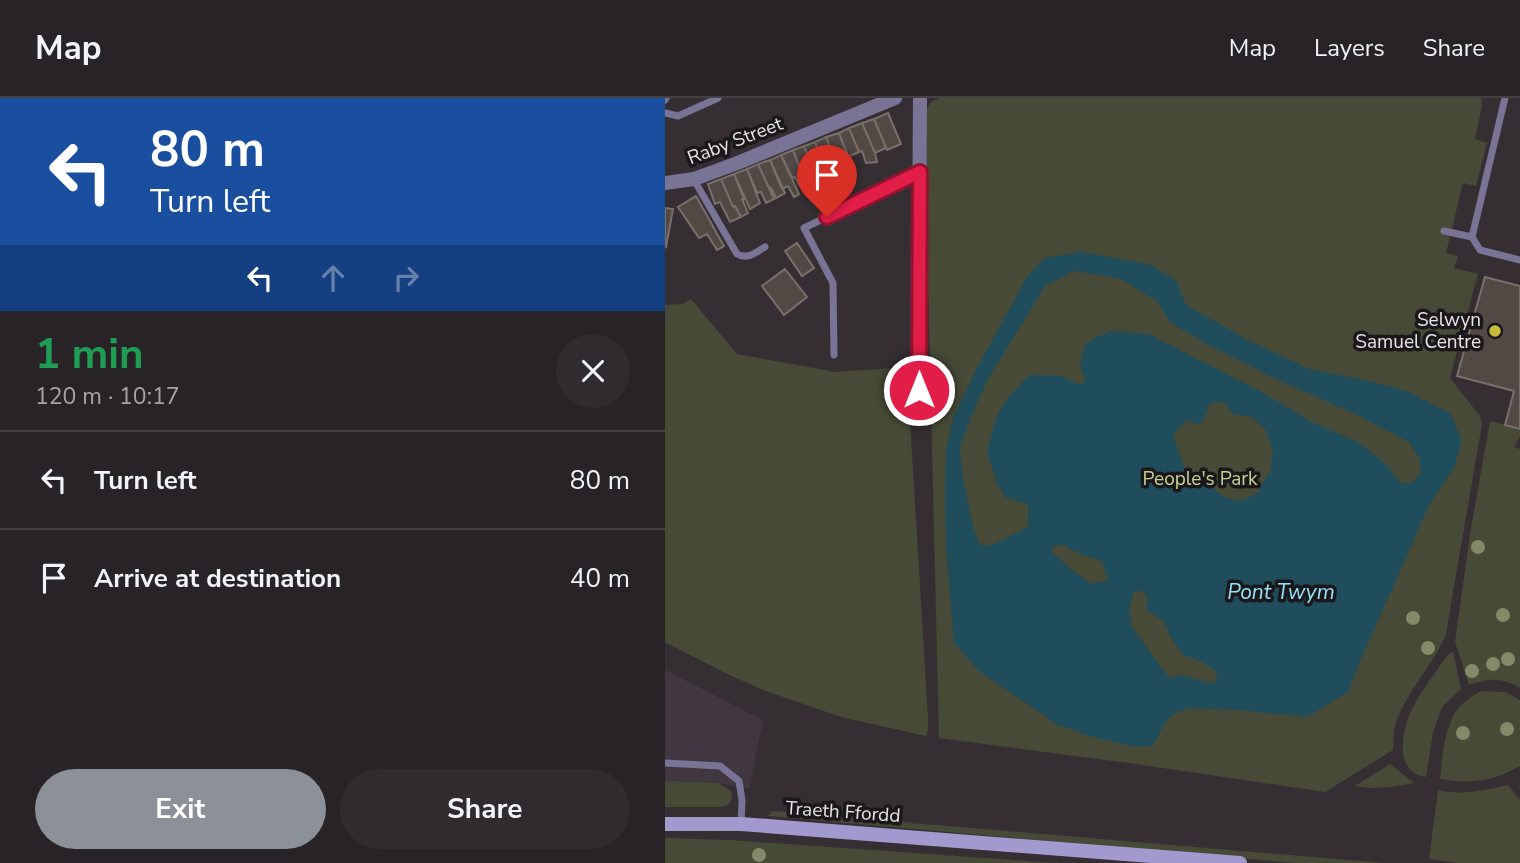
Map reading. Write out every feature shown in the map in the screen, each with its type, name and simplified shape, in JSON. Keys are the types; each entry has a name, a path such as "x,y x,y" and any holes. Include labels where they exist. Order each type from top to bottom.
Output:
{"main road":[{"name":"Traeth Ffordd","path":"665,824 741,824 1240,863"}],"street":[{"name":"Raby Street","path":"665,183 694,179 735,164 895,98"},
{"path":"919,390 920,98"}],"lane":[{"path":"665,113 678,116 718,98"},
{"path":"1505,98 1472,237 1480,250 1520,260"},
{"path":"834,355 833,283 804,228 920,172"},
{"path":"694,179 737,254 748,257 765,247"},
{"path":"1444,231 1472,237"},
{"path":"665,763 720,766 739,780 741,824"}],"shaded area":[{"path":"665,670 763,720 749,789 718,783 665,781"}],"green space":[{"name":"People's Park","path":"940,98 1481,98 1482,106 1475,139 1487,143 1476,186 1463,183 1446,253 1458,256 1454,268 1478,274 1450,378 1480,416 1482,424 1446,634 1401,710 1395,725 1393,750 1325,792 939,738 924,113 932,101"},
{"path":"691,299 737,354 835,372 909,367 904,380 892,382 892,396 902,398 909,405 928,718 926,736 841,717 763,690 665,642 665,305 683,304"},
{"path":"1490,421 1520,429 1520,436 1514,447 1520,449 1520,688 1495,680 1469,685 1455,642"},
{"path":"1453,652 1461,689 1442,707 1433,732 1426,777 1420,776 1409,768 1405,760 1405,730 1411,710 1419,697 1446,657"},
{"path":"1481,691 1505,692 1520,700 1520,766 1481,780 1440,779 1449,726 1459,707"},
{"path":"1390,764 1414,783 1385,788 1355,786"},
{"path":"665,781 718,783 731,791 732,799 723,807 665,807"},
{"path":"1508,785 1520,800 1520,863 1459,863 1429,859 1438,790 1464,792"},
{"path":"772,811 1384,863 1295,863 768,816"},
{"path":"665,838 730,840 1056,863 665,863"}],"water":[{"name":"Pont Twym","path":"1081,252 1148,264 1176,280 1186,305 1246,339 1309,369 1406,391 1450,413 1462,440 1454,468 1430,503 1348,692 1307,717 1189,708 1167,720 1152,746 1135,747 1058,725 979,671 954,643 945,498 946,451 953,418 1027,277 1044,258","holes":["1074,271 1119,278 1157,301 1171,323 1207,344 1409,442 1419,458 1421,473 1412,483 1400,483 1386,464 1358,442 1314,423 1258,390 1148,334 1110,331 1084,346 1080,366 1086,380 1081,385 1061,376 1029,375 1006,400 995,420 987,452 997,483 1006,498 1028,504 1028,527 990,546 980,545 974,531 963,479 960,447 988,379 1045,286","1224,402 1233,414 1252,417 1266,430 1273,452 1270,471 1257,494 1239,501 1226,498 1184,468 1173,435 1187,420 1201,425 1210,403","1063,545 1102,561 1108,580 1092,584 1052,552 1053,546","1134,591 1143,591 1148,599 1146,609 1163,621 1182,654 1218,672 1214,684 1181,675 1169,678 1132,627 1129,610"]}],"building":[{"path":"888,113 901,144 887,150 874,119"},
{"path":"874,119 886,148 875,153 862,123"},
{"path":"862,123 877,162 866,163 849,128"},
{"path":"849,128 859,152 848,157 839,133"},
{"path":"839,133 854,171 845,175 840,159 835,161 826,137"},
{"path":"826,137 839,171 830,174 815,142"},
{"path":"815,142 829,177 822,180 818,168 813,170 804,146"},
{"path":"804,146 816,177 805,182 793,150"},
{"path":"793,150 805,183 799,185 795,177 792,178 781,155"},
{"path":"781,155 799,194 794,197 788,186 782,189 770,160"},
{"path":"770,160 785,193 776,198 758,164"},
{"path":"758,164 774,199 766,203 761,192 757,193 747,169"},
{"path":"747,169 760,203 750,209 734,174"},
{"path":"734,174 748,213 741,217 735,206 733,207 721,179"},
{"path":"721,179 733,207 735,206 741,217 730,222 720,202 715,204 708,184"},
{"path":"696,196 724,246 717,250 707,234 699,238 678,207"},
{"path":"665,208 673,209 666,247 665,246"},
{"path":"797,243 814,268 802,276 785,251"},
{"path":"785,269 807,297 784,315 762,286"},
{"name":"Selwyn Samuel Centre","path":"1485,277 1520,286 1520,429 1505,425 1514,391 1457,376"}],"place":[{"name":"Selwyn Samuel Centre","path":"1495,331"}],"route":[{"path":"827,217 920,172 919,390"}]}
